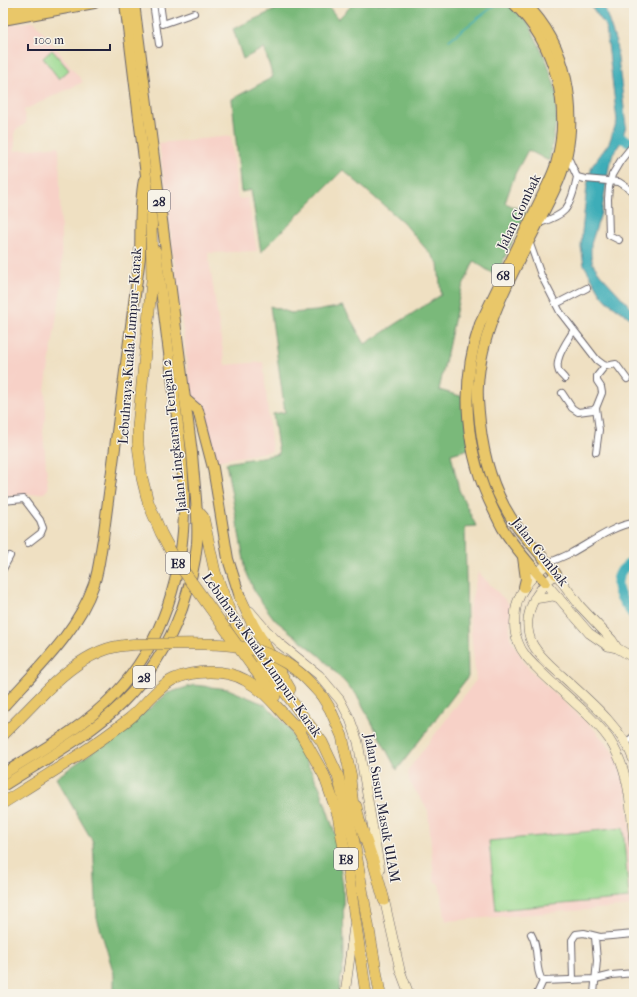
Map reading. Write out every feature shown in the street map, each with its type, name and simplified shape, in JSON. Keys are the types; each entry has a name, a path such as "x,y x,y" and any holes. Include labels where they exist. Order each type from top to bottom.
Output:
{"highway":[{"name":"Lebuhraya Kuala Lumpur–Karak","path":"151,218 152,280 138,426 138,445 142,478 148,502 161,533 175,559 300,731 324,775 338,815 366,994"},
{"name":"Lebuhraya Kuala Lumpur–Karak","path":"196,509 203,517 215,572 231,615 243,636 322,742 338,776 347,809 380,994"},
{"path":"240,597 279,670 322,742"},
{"path":"3,735 62,675 77,664 106,649 119,646 139,645 200,643 231,644 253,649 269,655 296,670 322,696 330,709 342,736 359,820 384,900"},
{"path":"3,803 72,759 130,718 147,701 173,680 186,675 200,672 222,673 244,679 264,693 300,731"},
{"path":"349,770 354,819 370,935 386,994"}],"main road":[{"path":"3,12 28,5 53,3"},
{"path":"3,20 94,3"},
{"name":"Jalan Lingkaran Tengah 2","path":"3,774 70,732 89,718 114,695 150,648 160,625 179,563 184,515 181,454 125,3"},
{"name":"Jalan Lingkaran Tengah 2","path":"3,786 79,738 122,704 133,691 160,655 176,625 192,574 197,545 192,453 134,3"},
{"name":"Jalan Gombak","path":"513,3 523,13 540,36 555,69 562,106 562,139 556,164 548,184 480,324 475,340 467,385 467,406 472,451 486,496 506,535 589,633 608,646 617,648 634,658"},
{"name":"Jalan Gombak","path":"525,3 532,7 549,32 564,70 570,107 570,140 556,187 502,297 489,328 480,366 478,387 478,402 483,449 497,491 518,527 548,563 580,606 617,648"},
{"path":"3,707 63,640 76,622 87,601 97,575 140,257 140,199 146,170"},
{"path":"185,399 198,410 213,468 228,558 240,597"},
{"path":"522,554 526,579 524,587"},
{"path":"548,563 524,587 519,596 515,609 514,627 517,642 529,660 590,718 609,739 622,764 628,782 634,844"},
{"path":"556,574 545,582 534,599 529,611 528,622 532,643 552,667 598,710 617,731 626,743 634,761"},
{"path":"534,599 553,596 559,598"},
{"name":"Jalan Susur Masuk UIAM","path":"240,597 254,618 266,630 288,650 320,675 340,700 350,720 358,742 384,900 400,970 409,994"},
{"path":"346,989 355,919"}],"street":[{"path":"153,3 159,44"},
{"path":"160,3 163,24 194,13"},
{"path":"619,240 609,235 608,199 610,181 616,168 634,144"},
{"path":"538,224 552,219 565,211 578,177 567,154"},
{"path":"578,177 619,182 634,192"},
{"path":"529,241 541,275 556,304 574,331 590,349 597,360 605,366"},
{"path":"556,304 586,288"},
{"path":"565,379 559,371 558,363 560,356 574,331"},
{"path":"596,452 599,430 596,408 602,393 601,387 597,381 597,376 605,366 616,364 627,379"},
{"path":"562,393 572,408 578,412 593,410 596,408"},
{"path":"3,501 24,499 40,520 44,528 41,533 28,543"},
{"path":"548,563 570,553 617,527 627,523 634,523"},
{"path":"3,569 10,556"},
{"path":"626,743 634,736"},
{"path":"573,980 572,940 576,934 584,933 595,937 634,934"},
{"path":"530,934 536,946 540,978 543,981"},
{"path":"594,994 597,960 595,937"},
{"path":"543,981 596,979 612,975 634,973"},
{"path":"537,994 543,981"}],"shaded area":[{"path":"34,21 83,82 24,110 26,123 15,131 15,151 59,146 62,283 45,390 46,417 43,431 48,489 44,493 3,497 3,26"},
{"path":"231,136 238,199 248,198 257,251 208,253 225,365 263,362 272,451 216,461 201,404 191,396 159,143"},
{"path":"478,572 510,605 510,637 526,665 547,687 593,728 616,755 627,791 634,876 634,906 446,921 439,884 434,881 428,810 409,781 408,770 476,680 469,610"}],"green space":[{"path":"290,3 326,3 338,19 354,3 507,3 529,24 547,62 557,93 556,123 549,161 528,150 515,174 505,203 526,212 496,276 474,261 460,293 439,390 464,397 469,449 451,454 459,490 476,526 465,527 468,677 397,770 357,695 320,656 275,620 255,593 246,571 226,463 279,454 273,414 285,412 270,306 291,313 316,311 343,306 365,344 441,295 438,263 403,222 343,170 261,252 251,190 241,192 232,99 273,77 264,48 243,59 233,29"},
{"path":"52,50 69,70 59,79 43,58"},
{"path":"194,685 228,689 266,705 289,728 320,788 335,834 343,886 344,961 338,994 114,994 114,974 97,918 93,842 56,778 126,728 168,693"},
{"path":"623,828 629,898 496,910 489,841"}],"water":[{"path":"589,3 602,3 616,43 626,126 621,142 613,154 609,167 602,210 591,244 591,256 593,264 600,274 634,311 634,321 607,301 601,294 584,265 581,247 587,186 592,166 609,143 617,121 606,27"}],"waterway":[{"path":"449,40 498,3"},
{"path":"617,136 634,144"},
{"path":"634,559 622,570 617,583 618,589 626,606 634,616"}]}
